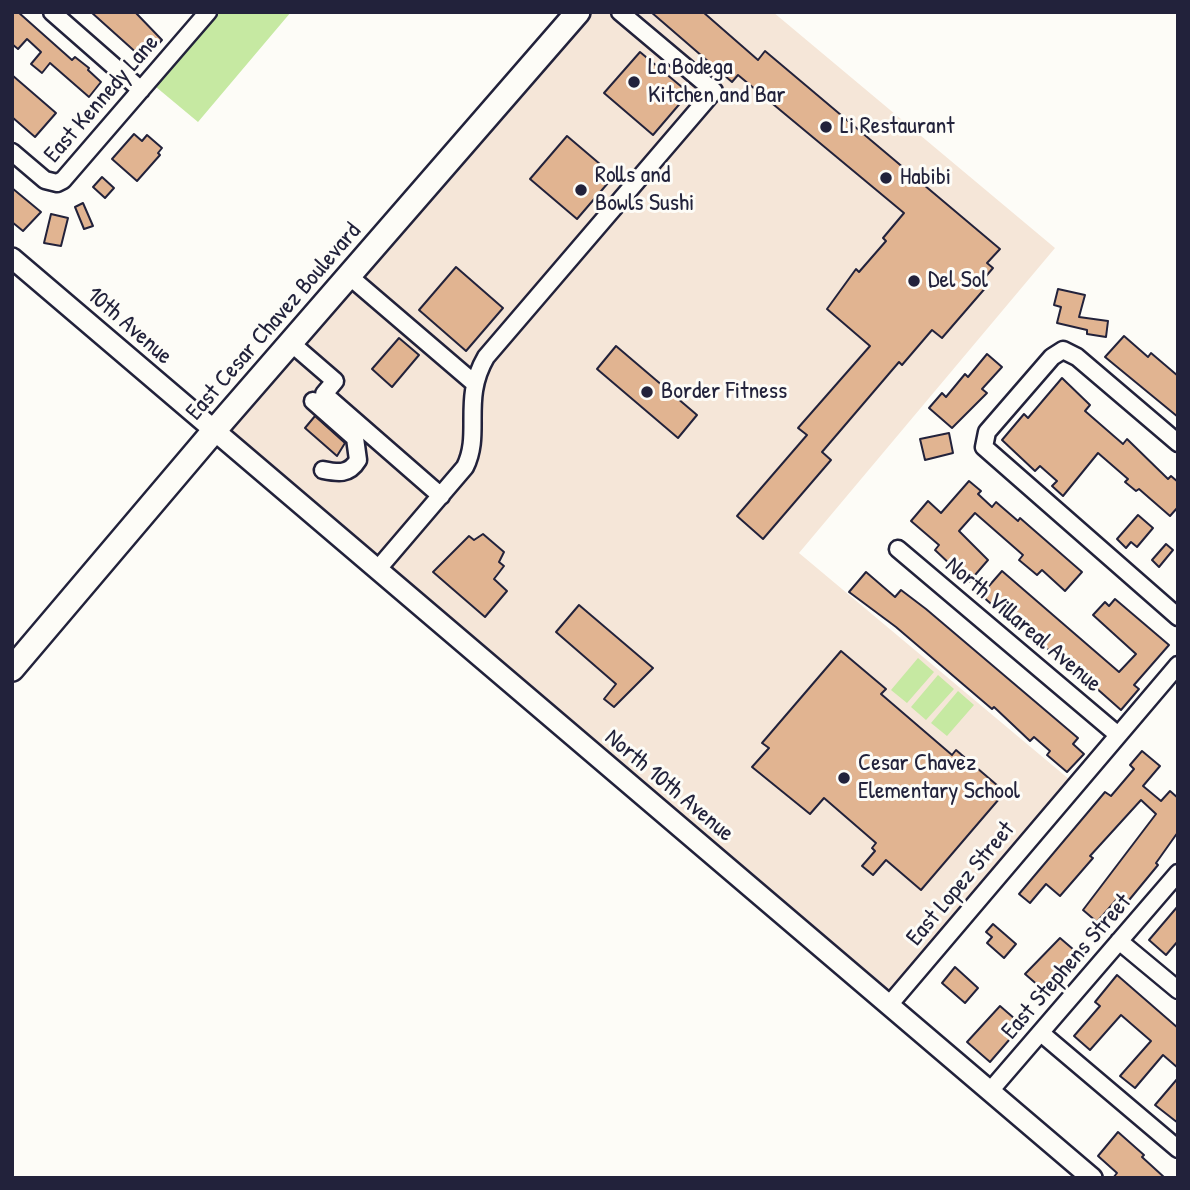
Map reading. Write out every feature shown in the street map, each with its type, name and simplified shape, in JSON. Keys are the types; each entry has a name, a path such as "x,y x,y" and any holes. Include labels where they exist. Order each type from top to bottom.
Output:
{"highway":[{"name":"East Cesar Chavez Boulevard","path":"12,669 213,432 578,12"}],"main road":[{"name":"10th Avenue","path":"12,258 213,432"},
{"name":"North 10th Avenue","path":"213,432 1092,1178"}],"street":[{"path":"52,12 141,90"},
{"name":"East Kennedy Lane","path":"12,152 45,180 57,183 69,174 208,12"},
{"path":"377,570 466,467 472,454 471,404 474,383 485,357 714,91 620,12"},
{"path":"349,276 474,383"},
{"path":"291,343 335,381 324,394 442,496"},
{"path":"1178,443 1077,358 1063,350 1052,357 987,432 984,447 1178,617"},
{"path":"313,401 355,438 358,446 358,460 350,470 336,473 323,470"},
{"name":"North Villareal Avenue","path":"898,549 1118,735"},
{"name":"East Lopez Street","path":"889,1005 1178,665"},
{"name":"East Stephens Street","path":"990,1091 1178,873"},
{"path":"1119,941 1178,990"},
{"path":"1041,1032 1178,1149"}],"shaded area":[{"path":"578,12 773,12 1055,248 799,553 1076,785 889,1005 213,432"}],"green space":[{"path":"220,12 291,12 198,122 156,87"},
{"path":"918,658 934,672 907,703 891,690"},
{"path":"938,675 954,689 926,720 911,707"},
{"path":"958,691 974,705 947,736 931,723"}],"building":[{"path":"12,12 18,12 72,60 75,57 89,68 101,82 89,97 50,63 42,73 31,64 41,52 27,39 18,49 12,44"},
{"path":"91,12 135,12 162,40 151,52 147,49 140,56"},
{"path":"651,12 703,12 758,60 765,51 1000,249 987,263 993,268 981,282 987,286 942,338 932,330 902,365 899,362 822,452 831,460 763,539 737,516 807,435 798,428 870,346 827,309 856,269 859,272 886,241 883,238 904,213 738,75 732,82"},
{"path":"640,52 689,93 653,135 604,93"},
{"path":"12,75 56,113 35,137 12,117"},
{"path":"134,134 142,141 147,135 162,148 158,153 160,155 137,181 112,159"},
{"path":"567,136 614,176 577,219 530,179"},
{"path":"102,177 114,188 105,198 93,187"},
{"path":"12,188 41,212 23,231 12,222"},
{"path":"83,203 93,226 84,229 75,207"},
{"path":"51,214 68,218 61,246 44,243"},
{"path":"456,267 503,308 466,351 419,310"},
{"path":"1058,289 1085,295 1079,317 1108,321 1106,337 1087,334 1087,330 1057,323 1061,307 1054,305"},
{"path":"1124,336 1148,357 1151,353 1178,376 1178,417 1105,357"},
{"path":"399,338 419,355 392,387 372,369"},
{"name":"Border Fitness","path":"616,346 697,415 678,438 597,369"},
{"path":"987,354 1002,367 982,389 987,393 952,428 929,408 942,393 946,397 965,374 968,377"},
{"path":"1062,378 1090,405 1085,411 1123,444 1127,439 1168,479 1171,476 1178,482 1178,507 1170,516 1139,489 1136,491 1125,482 1128,479 1098,453 1063,496 1052,486 1057,481 1040,466 1035,471 1002,440 1024,414 1028,418"},
{"path":"315,416 345,443 337,456 305,428"},
{"path":"949,433 953,453 925,460 920,439"},
{"path":"969,481 981,491 978,494 992,507 996,502 1018,521 1020,518 1082,572 1065,591 1042,570 1037,575 1019,560 1023,555 975,513 959,531 988,560 969,582 935,550 939,545 911,521 928,501 941,513"},
{"path":"1138,515 1153,528 1137,547 1131,542 1126,548 1117,539"},
{"path":"483,534 504,552 499,562 504,566 494,579 507,591 485,617 433,572 469,536 474,540"},
{"path":"1166,544 1173,550 1159,567 1152,560"},
{"path":"1002,571 1119,672 1136,654 1093,615 1105,602 1109,606 1115,599 1169,645 1134,685 1139,689 1121,710 1095,687 1092,690 1018,622 1015,625 981,595"},
{"path":"866,572 895,597 901,590 926,609 1078,738 1073,744 1084,754 1067,772 1047,755 1050,751 1034,737 1030,741 994,707 992,709 896,627 849,592"},
{"path":"579,605 653,668 614,707 604,699 616,684 556,632"},
{"path":"841,651 886,689 881,694 952,755 956,750 1005,792 921,890 886,860 873,875 862,866 875,851 872,848 876,843 824,798 810,814 752,767 769,748 762,743"},
{"path":"1142,751 1160,766 1143,786 1161,801 1170,791 1178,798 1178,832 1156,863 1158,865 1125,905 1117,899 1097,922 1083,910 1156,814 1141,800 1090,856 1093,858 1060,896 1046,884 1030,903 1019,894 1105,792 1111,796 1134,769 1130,765"},
{"path":"1178,906 1178,941 1166,955 1149,940"},
{"path":"993,924 1016,944 1004,958 987,943 992,937 986,932"},
{"path":"1060,938 1081,956 1048,994 1025,974"},
{"path":"955,967 978,988 965,1003 942,983"},
{"path":"1117,975 1178,1028 1178,1068 1163,1055 1135,1088 1120,1076 1151,1041 1121,1015 1090,1050 1074,1036 1100,1006 1095,1002"},
{"path":"1000,1006 1022,1025 990,1062 967,1042"},
{"path":"1178,1078 1178,1123 1155,1105"},
{"path":"1118,1132 1165,1178 1113,1178 1117,1173 1098,1156"}],"place":[{"name":"La Bodega Kitchen and Bar","path":"634,82"},
{"name":"Li Restaurant","path":"826,127"},
{"name":"Habibi","path":"886,178"},
{"name":"Rolls and Bowls Sushi","path":"581,190"},
{"name":"Del Sol","path":"914,281"},
{"name":"Border Fitness","path":"647,392"},
{"name":"Cesar Chavez Elementary School","path":"844,778"}]}
